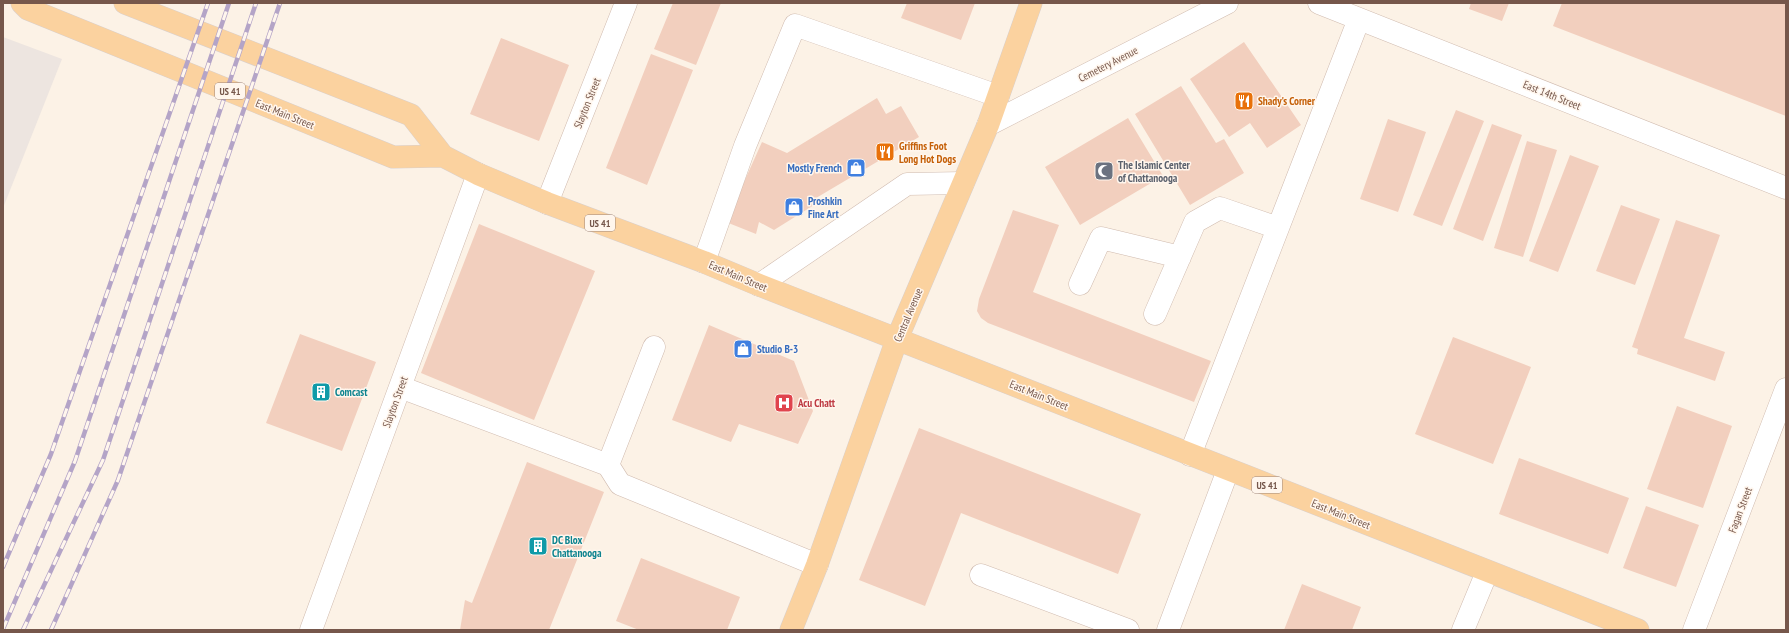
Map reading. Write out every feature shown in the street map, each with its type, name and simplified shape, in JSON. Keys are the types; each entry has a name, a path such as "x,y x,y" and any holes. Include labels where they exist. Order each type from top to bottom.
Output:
{"main road":[{"name":"East Main Street","path":"22,3 28,9 392,157 443,156"},
{"name":"East Main Street","path":"125,3 411,115 443,156 478,174 547,203 704,262 1228,470 1638,630"},
{"name":"Central Avenue","path":"791,630 817,565 897,339 988,125 1031,3"}],"street":[{"name":"Slayton Street","path":"547,203 626,3"},
{"name":"Cemetery Avenue","path":"988,125 1228,3"},
{"name":"East 14th Street","path":"1319,3 1786,188"},
{"path":"1190,455 1359,19"},
{"path":"704,262 745,146 795,25 998,96"},
{"name":"Slayton Street","path":"311,630 478,174"},
{"path":"759,285 907,184 963,183"},
{"path":"1155,314 1196,222 1220,208 1278,228"},
{"path":"1080,284 1101,238 1180,257"},
{"path":"608,465 654,347"},
{"path":"400,387 608,465 620,484 817,565"},
{"name":"Fagan Street","path":"1694,630 1786,389"},
{"path":"1168,630 1228,470"},
{"path":"1463,630 1487,572"},
{"path":"981,575 1128,630"}],"shaded area":[{"path":"3,37 62,59 3,208"}],"building":[{"path":"673,3 721,3 696,65 654,49"},
{"path":"907,3 975,3 961,40 901,18"},
{"path":"1471,3 1509,3 1502,21 1469,9"},
{"path":"1562,3 1786,3 1786,116 1553,26"},
{"path":"501,38 569,65 539,141 470,114"},
{"name":"Shady's Corner","path":"1244,42 1301,125 1267,148 1250,123 1229,137 1190,79"},
{"path":"651,54 693,70 647,185 606,168"},
{"path":"1181,86 1216,143 1224,139 1244,173 1190,205 1135,114"},
{"path":"877,98 886,114 901,106 919,137 811,201 814,205 774,230 759,222 756,234 726,222 762,142 787,153"},
{"path":"1456,110 1484,121 1442,226 1413,215"},
{"name":"The Islamic Center of Chattanooga","path":"1128,118 1163,176 1080,225 1045,167"},
{"path":"1388,119 1426,132 1398,212 1360,199"},
{"path":"1492,124 1522,135 1483,241 1453,229"},
{"path":"1527,141 1557,150 1523,257 1494,248"},
{"path":"1570,155 1599,166 1558,272 1529,261"},
{"path":"1621,205 1660,219 1635,285 1596,271"},
{"path":"1013,210 1059,225 1033,292 1211,361 1194,402 988,323 981,318 977,311 979,299"},
{"path":"1676,220 1720,235 1684,338 1725,352 1715,381 1637,354 1638,349 1632,347"},
{"path":"479,224 595,271 534,420 421,373"},
{"path":"709,325 794,361 813,411 798,444 739,424 731,442 672,420"},
{"name":"Comcast","path":"300,334 376,362 342,451 266,423"},
{"path":"1453,337 1531,367 1493,464 1415,434"},
{"path":"1677,406 1732,426 1703,508 1647,489"},
{"path":"919,428 1141,514 1118,574 961,513 925,606 859,580"},
{"path":"1519,458 1629,498 1608,554 1499,514"},
{"name":"DC Blox Chattanooga","path":"527,462 604,492 549,630 460,630 465,600 472,603"},
{"path":"1646,506 1699,525 1676,587 1623,568"},
{"path":"641,558 740,597 727,630 639,630 616,621"},
{"path":"1302,584 1361,607 1352,630 1284,630"}],"railway":[{"path":"3,567 51,454 208,3"},
{"path":"3,629 75,461 229,3"},
{"path":"23,630 103,460 256,3"},
{"path":"51,630 118,480 280,3"}],"place":[{"name":"Shady's Corner","path":"1244,101"},
{"name":"Griffins Foot Long Hot Dogs","path":"885,152"},
{"name":"Mostly French","path":"856,168"},
{"name":"The Islamic Center of Chattanooga","path":"1104,171"},
{"name":"Proshkin Fine Art","path":"794,207"},
{"name":"Studio B-3","path":"743,349"},
{"name":"Comcast","path":"321,392"},
{"name":"Acu Chatt","path":"784,403"},
{"name":"DC Blox Chattanooga","path":"538,546"}]}
